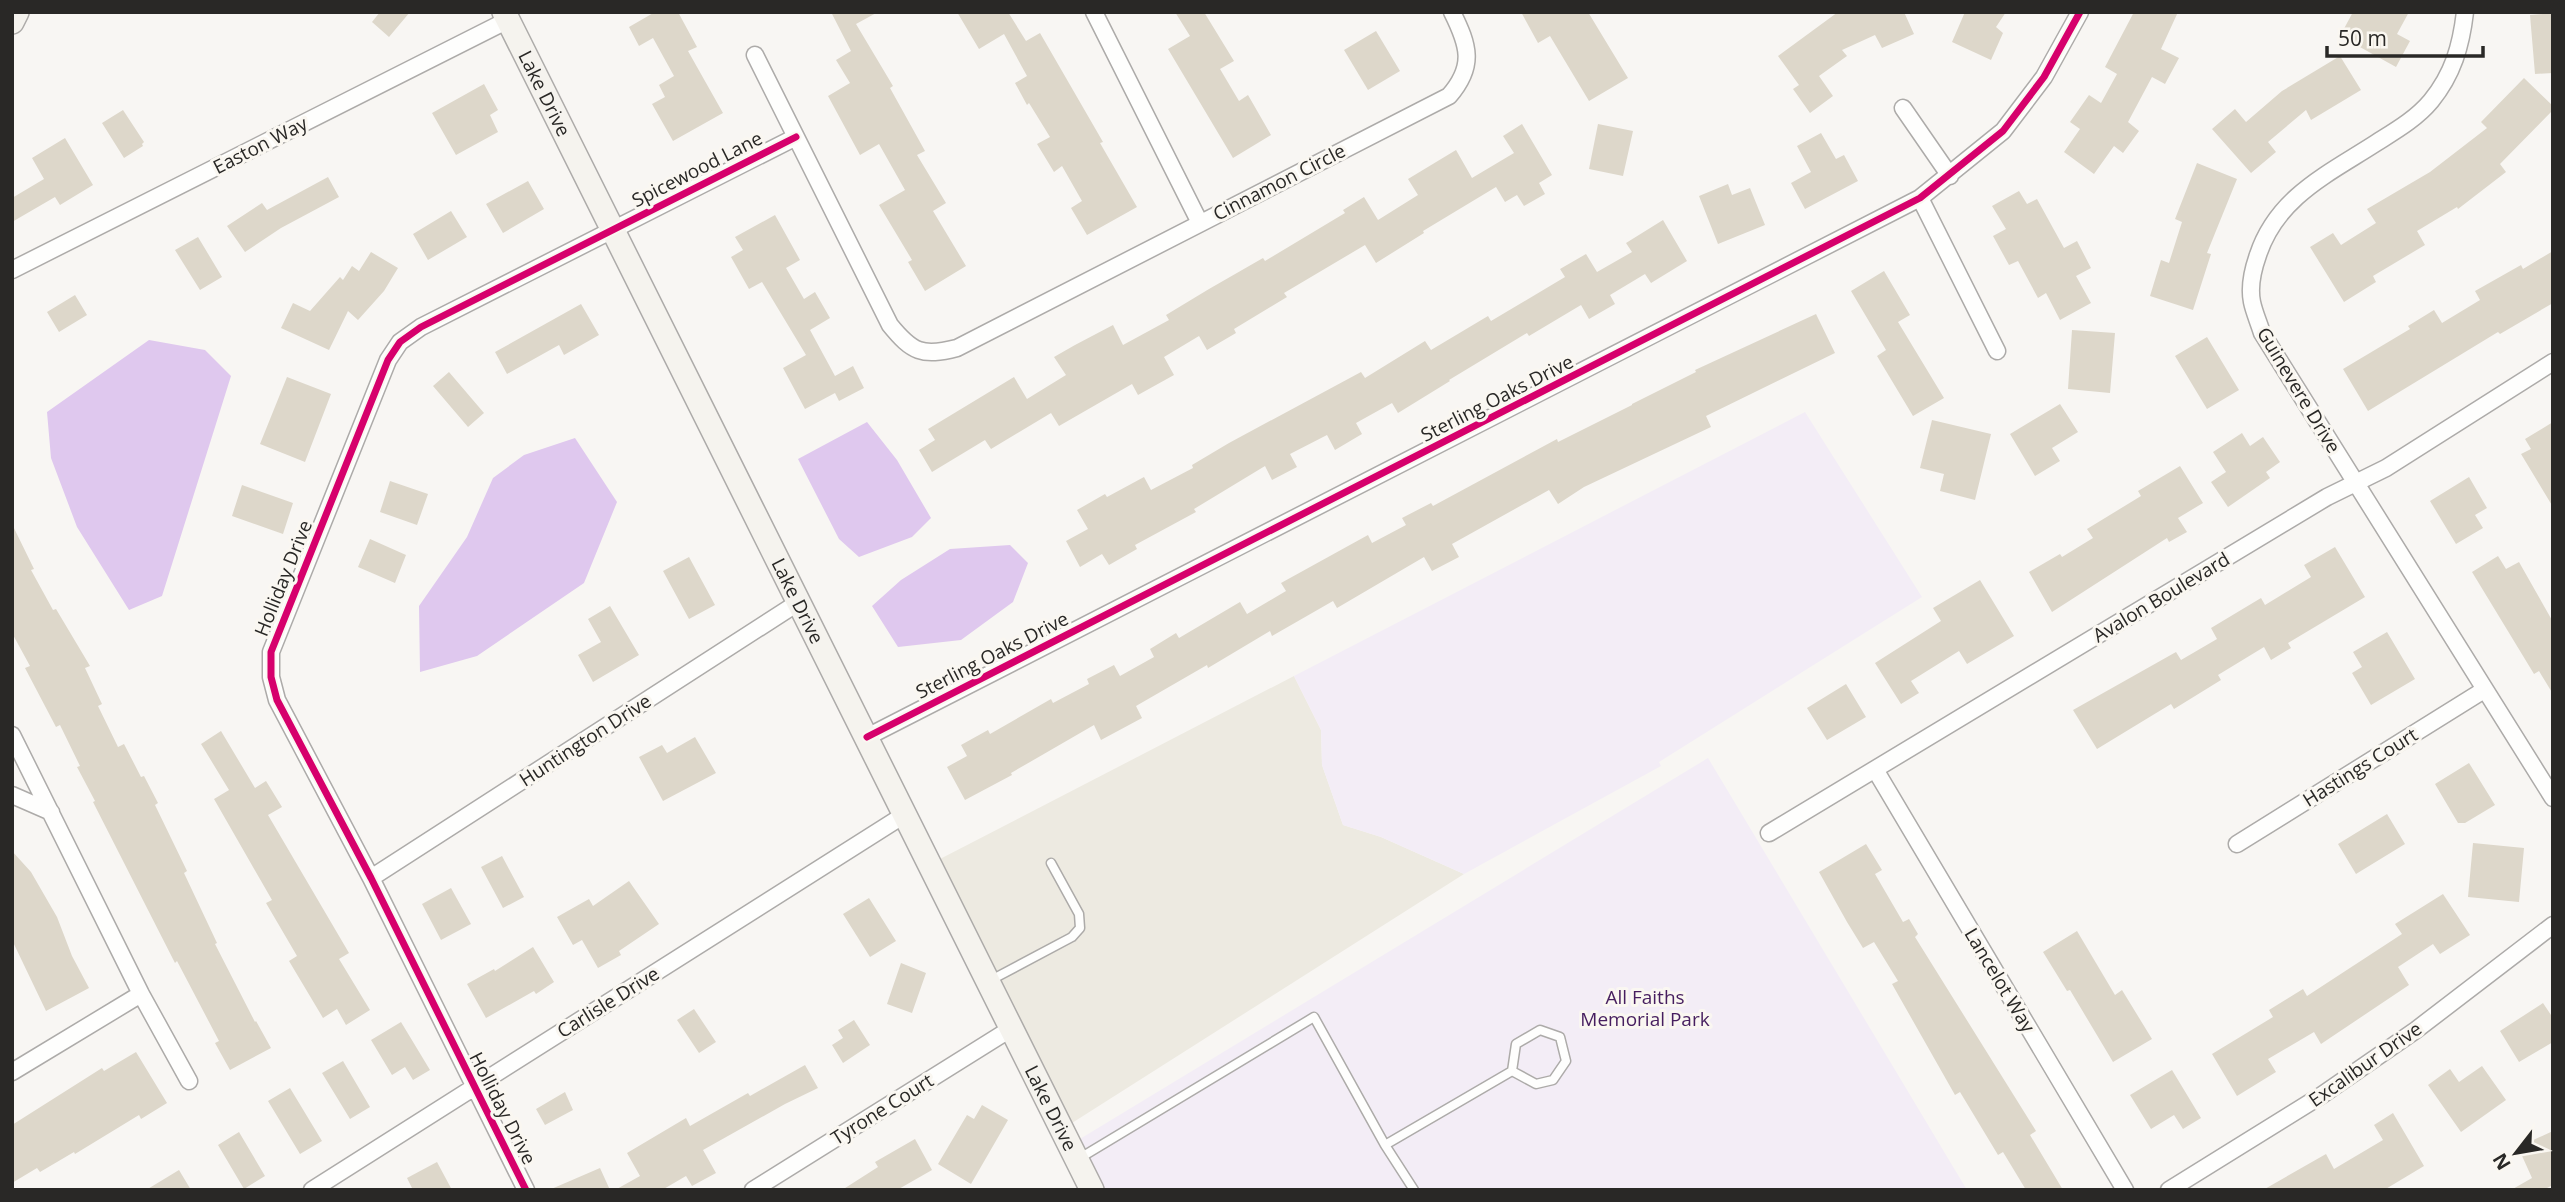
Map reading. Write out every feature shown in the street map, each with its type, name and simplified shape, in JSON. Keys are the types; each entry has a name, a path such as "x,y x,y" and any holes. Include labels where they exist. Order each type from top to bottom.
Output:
{"street":[{"path":"12,22 17,12"},
{"name":"Cinnamon Circle","path":"1094,12 1200,223 1449,96 1461,82 1468,63 1465,37 1452,12"},
{"name":"Sterling Oaks Drive","path":"867,737 1920,198 2003,131 2044,77 2080,12"},
{"name":"Guinevere Drive","path":"2465,12 2461,45 2450,73 2430,102 2409,122 2304,190 2278,214 2263,240 2252,271 2251,300 2262,333 2553,798"},
{"name":"Lake Drive","path":"506,16 1092,1190"},
{"name":"Easton Way","path":"12,270 506,16"},
{"path":"755,55 890,325 904,342 918,352 936,353 957,348 1200,223"},
{"path":"1903,108 1950,176"},
{"name":"Spicewood Lane","path":"611,230 796,137"},
{"path":"1920,198 1997,351"},
{"name":"Holliday Drive","path":"526,1190 371,878 277,700 271,677 271,652 387,360 400,342 421,327 611,230"},
{"name":"Avalon Boulevard","path":"1769,833 2327,497 2385,468 2553,362"},
{"name":"Huntington Drive","path":"371,878 799,602"},
{"name":"Hastings Court","path":"2237,844 2484,690"},
{"path":"12,735 141,994 189,1081"},
{"name":"Lancelot Way","path":"1876,771 2125,1190"},
{"path":"12,794 51,812"},
{"name":"Carlisle Drive","path":"312,1190 904,814"},
{"name":"Excalibur Drive","path":"2169,1190 2322,1095 2416,1030 2553,925"},
{"path":"12,1072 141,994"},
{"name":"Tyrone Court","path":"753,1190 1012,1028"}],"lane":[{"path":"989,982 1072,937 1080,928 1079,914 1051,863"},
{"path":"1077,1160 1314,1017 1385,1145 1414,1190"},
{"path":"1540,1030 1560,1037 1566,1061 1553,1080 1536,1084 1512,1071 1516,1044 1540,1030"},
{"path":"1385,1145 1512,1071"}],"shaded area":[{"path":"149,340 205,350 231,376 162,596 129,610 77,527 51,458 47,412"},
{"path":"867,422 897,460 931,518 912,537 859,557 839,539 798,459"},
{"path":"575,438 617,502 584,583 477,656 420,672 419,606 467,537 493,478 524,455"},
{"path":"1010,545 1028,563 1013,602 961,640 898,647 872,606 901,580 950,549"},
{"path":"1294,676 1321,730 1322,765 1343,825 1381,837 1464,874 1072,1123 940,859"}],"green space":[{"path":"1805,412 1922,597 1659,762 1661,766 1464,874 1381,837 1343,825 1322,765 1321,730 1294,676"},
{"name":"All Faiths Memorial Park","path":"1708,758 1967,1190 1092,1190 1070,1145"}],"building":[{"path":"380,12 410,12 389,37 372,22"},
{"path":"655,12 678,12 697,47 688,51 723,113 673,141 652,104 665,97 659,85 674,76 653,38 639,46 629,27"},
{"path":"831,12 878,12 856,24 893,86 890,88 925,151 917,155 946,203 933,211 966,266 925,291 908,262 912,260 879,205 905,190 879,144 860,155 828,96 850,83 836,60 851,51"},
{"path":"957,12 1008,12 1026,41 1040,33 1137,207 1087,235 1071,208 1082,201 1062,166 1054,172 1037,144 1050,137 1015,83 1027,76 1004,34 979,49"},
{"path":"1175,12 1204,12 1234,61 1220,69 1239,101 1248,95 1271,135 1233,158 1168,49 1190,36"},
{"path":"1521,12 1588,12 1628,78 1589,101 1550,36 1538,43"},
{"path":"1838,12 1904,12 1914,34 1882,48 1875,35 1842,50 1847,56 1819,76 1833,96 1810,113 1793,89 1799,85 1778,56"},
{"path":"1965,12 2006,12 1996,27 2003,33 1991,60 1952,42"},
{"path":"2134,12 2178,12 2161,49 2179,58 2165,84 2152,77 2128,122 2139,131 2123,153 2114,146 2094,174 2064,152 2080,129 2070,122 2089,95 2101,103 2117,74 2105,67"},
{"path":"2353,12 2409,12 2397,34 2410,41 2396,67 2340,36"},
{"path":"2553,13 2553,73 2535,74 2530,15"},
{"path":"1376,31 1400,71 1368,90 1344,50"},
{"path":"2340,56 2361,90 2311,120 2306,110 2268,142 2276,152 2251,173 2212,129 2235,109 2246,122 2282,91"},
{"path":"2524,78 2553,106 2553,110 2500,164 2506,172 2458,209 2457,207 2417,231 2425,245 2373,276 2376,282 2344,302 2310,247 2333,233 2341,245 2376,223 2367,209 2430,172 2487,128 2481,122"},
{"path":"484,84 498,110 490,115 498,132 456,155 432,113"},
{"path":"123,110 144,142 143,146 124,158 102,123"},
{"path":"1522,124 1552,175 1539,183 1545,194 1524,206 1517,195 1505,202 1496,187 1376,263 1365,245 1284,293 1287,297 1234,329 1236,333 1207,350 1199,336 1164,357 1174,375 1138,395 1132,384 1059,426 1051,413 991,449 985,440 932,472 919,450 935,440 928,429 1014,377 1027,399 1066,375 1054,357 1113,325 1123,345 1169,320 1166,315 1209,289 1263,258 1265,261 1345,213 1343,210 1364,197 1378,220 1418,195 1408,179 1456,150 1472,178 1514,153 1503,136"},
{"path":"1598,124 1633,131 1623,176 1589,169"},
{"path":"1821,133 1836,159 1844,155 1858,181 1805,209 1791,183 1811,172 1797,146"},
{"path":"65,138 93,185 60,205 55,197 12,222 12,198 44,179 32,158"},
{"path":"2197,163 2237,179 2207,253 2211,254 2193,310 2150,296 2161,260 2169,263 2182,222 2175,219"},
{"path":"328,177 339,197 281,228 245,252 227,226 262,203 267,210"},
{"path":"528,181 544,209 503,233 486,204"},
{"path":"1728,184 1732,195 1750,188 1765,225 1718,244 1699,196"},
{"path":"2019,191 2027,204 2037,199 2064,248 2077,241 2091,268 2076,276 2091,303 2060,320 2046,293 2038,298 2018,261 2009,265 1993,236 2006,229 1992,206"},
{"path":"451,211 467,237 428,260 413,234"},
{"path":"775,215 800,260 786,268 804,299 815,292 830,318 810,330 835,376 853,366 864,388 839,401 835,393 805,409 783,368 806,355 762,282 749,289 731,257 743,250 735,237"},
{"path":"1663,220 1687,261 1651,283 1645,274 1610,295 1615,304 1589,319 1581,305 1529,336 1527,333 1398,413 1392,403 1356,423 1362,434 1335,450 1327,435 1290,454 1297,467 1272,480 1265,466 1194,509 1196,512 1135,545 1137,549 1109,565 1102,554 1080,567 1066,541 1088,529 1077,510 1144,477 1151,490 1193,468 1192,465 1229,443 1361,372 1365,378 1425,341 1431,350 1488,316 1491,321 1565,277 1560,269 1586,254 1597,272 1632,252 1626,243"},
{"path":"198,237 222,277 200,290 175,250"},
{"path":"2553,251 2553,303 2500,334 2498,332 2368,411 2343,369 2410,329 2408,326 2434,310 2442,323 2480,300 2475,291 2521,265 2523,269"},
{"path":"371,252 398,268 384,291 358,320 348,311 329,350 281,328 293,303 310,311 340,277 343,280 352,266 359,271"},
{"path":"1884,271 1910,315 1898,322 1944,398 1913,416 1877,356 1886,350 1851,291"},
{"path":"75,295 87,315 59,332 47,312"},
{"path":"581,304 599,335 564,355 559,345 507,374 495,352"},
{"path":"1816,314 1835,353 1706,416 1711,427 1584,487 1558,504 1549,490 1452,544 1459,557 1432,571 1424,557 1337,608 1333,601 1272,636 1270,631 1136,706 1142,718 1101,740 1094,725 965,800 947,767 967,756 961,745 988,730 990,734 1051,699 1053,703 1089,684 1087,679 1114,665 1120,676 1154,657 1150,649 1176,633 1179,638 1240,602 1247,614 1286,591 1281,583 1368,535 1372,543 1406,525 1402,518 1431,503 1433,506 1557,439 1558,442 1696,372 1695,370"},
{"path":"2072,330 2115,333 2110,393 2068,389"},
{"path":"2207,337 2239,390 2207,409 2175,356"},
{"path":"449,372 484,413 468,427 433,386"},
{"path":"287,377 331,394 305,462 260,444"},
{"path":"2060,404 2078,432 2052,448 2060,461 2035,476 2010,434"},
{"path":"1932,420 1991,434 1975,500 1940,491 1944,474 1920,468"},
{"path":"2553,422 2553,507 2521,454 2531,449 2525,439"},
{"path":"2242,433 2250,446 2263,437 2280,462 2266,472 2270,478 2228,507 2211,482 2226,472 2213,452"},
{"path":"2180,466 2203,503 2178,518 2187,532 2169,542 2167,538 2052,612 2029,572 2060,554 2062,557 2093,538 2087,529 2141,496 2138,491"},
{"path":"2469,477 2487,508 2475,515 2483,528 2456,544 2430,501"},
{"path":"390,481 428,494 417,525 380,512"},
{"path":"242,485 293,503 283,534 232,516"},
{"path":"12,524 34,569 31,570 53,610 56,609 90,666 85,668 102,704 98,706 118,747 124,744 158,803 155,805 187,871 184,873 217,943 215,944 271,1048 230,1070 215,1043 219,1041 177,961 175,963 93,802 95,801 77,767 80,766 60,725 56,727 25,668 30,666 12,633"},
{"path":"370,539 406,555 395,583 358,567"},
{"path":"2335,547 2365,597 2288,643 2291,648 2271,660 2264,647 2218,675 2221,680 2174,709 2171,704 2097,749 2073,710 2176,652 2181,660 2217,639 2211,628 2261,598 2265,605 2311,577 2304,565"},
{"path":"2498,556 2506,569 2519,562 2553,622 2553,694 2539,671 2534,674 2472,572"},
{"path":"689,557 715,605 689,619 663,571"},
{"path":"1980,580 2014,636 1967,664 1959,651 1911,681 1919,693 1901,704 1875,663 1941,621 1933,608"},
{"path":"610,606 639,655 593,682 578,655 601,642 588,619"},
{"path":"2387,632 2415,679 2371,705 2352,673 2362,667 2353,652"},
{"path":"1846,684 1866,717 1827,740 1807,708"},
{"path":"221,731 255,788 266,781 282,807 268,815 349,953 339,959 370,1010 346,1025 337,1009 323,1018 289,961 297,956 266,903 272,900 214,799 229,790 201,744"},
{"path":"695,737 716,773 663,801 639,757 662,745 667,753"},
{"path":"2469,763 2495,805 2465,823 2458,823 2435,784"},
{"path":"2387,814 2405,844 2356,874 2338,844"},
{"path":"2473,843 2524,848 2519,902 2468,897"},
{"path":"1866,844 1882,870 1875,874 1903,922 1909,919 1918,934 1915,937 2036,1131 2030,1135 2063,1190 2026,1190 2003,1152 1998,1155 1960,1092 1955,1095 1892,984 1898,981 1874,942 1863,948 1847,922 1819,872"},
{"path":"12,851 31,872 57,917 72,956 89,988 46,1011 12,940"},
{"path":"502,856 524,897 503,908 481,867"},
{"path":"629,881 659,924 619,951 621,955 598,968 582,940 573,945 557,917 589,899 593,906"},
{"path":"451,888 471,924 441,940 422,904"},
{"path":"2443,894 2470,935 2440,954 2433,944 2398,967 2409,985 2321,1044 2314,1032 2268,1059 2276,1072 2237,1096 2212,1054 2273,1017 2269,1010 2303,989 2307,996 2402,934 2395,924"},
{"path":"869,898 896,941 870,957 843,914"},
{"path":"2077,931 2115,995 2122,990 2152,1039 2113,1062 2070,990 2067,991 2043,952"},
{"path":"533,947 554,982 536,994 534,991 486,1018 467,984 494,969 495,971"},
{"path":"901,963 926,973 912,1013 887,1004"},
{"path":"2543,1003 2553,1018 2553,1042 2519,1062 2500,1031"},
{"path":"694,1009 716,1042 699,1053 677,1020"},
{"path":"854,1020 870,1045 843,1063 832,1045 843,1038 838,1030"},
{"path":"401,1022 430,1070 413,1080 405,1067 392,1075 371,1040"},
{"path":"136,1052 167,1103 141,1119 139,1115 75,1154 74,1152 40,1172 37,1168 12,1183 12,1125 102,1068 104,1071"},
{"path":"343,1061 370,1107 350,1119 322,1073"},
{"path":"805,1065 818,1088 703,1150 716,1173 692,1186 686,1176 662,1190 615,1190 640,1176 627,1153 686,1118 690,1126"},
{"path":"2482,1066 2506,1100 2461,1132 2428,1085 2450,1069 2459,1082"},
{"path":"2172,1070 2201,1118 2183,1129 2174,1115 2151,1129 2130,1095"},
{"path":"290,1088 322,1141 300,1154 268,1101"},
{"path":"565,1092 573,1110 545,1125 536,1109"},
{"path":"982,1105 1008,1120 971,1184 938,1164 967,1115 974,1119"},
{"path":"2393,1113 2424,1166 2384,1190 2263,1190 2326,1154 2334,1169 2383,1140 2374,1125"},
{"path":"2553,1131 2553,1185 2543,1190 2511,1190 2532,1178 2518,1147"},
{"path":"239,1132 265,1176 244,1189 218,1145"},
{"path":"915,1139 932,1170 897,1190 842,1190 878,1167 875,1162"},
{"path":"437,1162 452,1190 413,1190 407,1178"},
{"path":"600,1168 610,1190 549,1190"},
{"path":"179,1170 191,1190 146,1190"}],"cycle path":[{"path":"867,737 1920,198 2003,131 2044,77 2080,12"},
{"path":"526,1190 371,878 277,700 271,677 271,652 388,360 400,342 421,327 796,137"}]}
